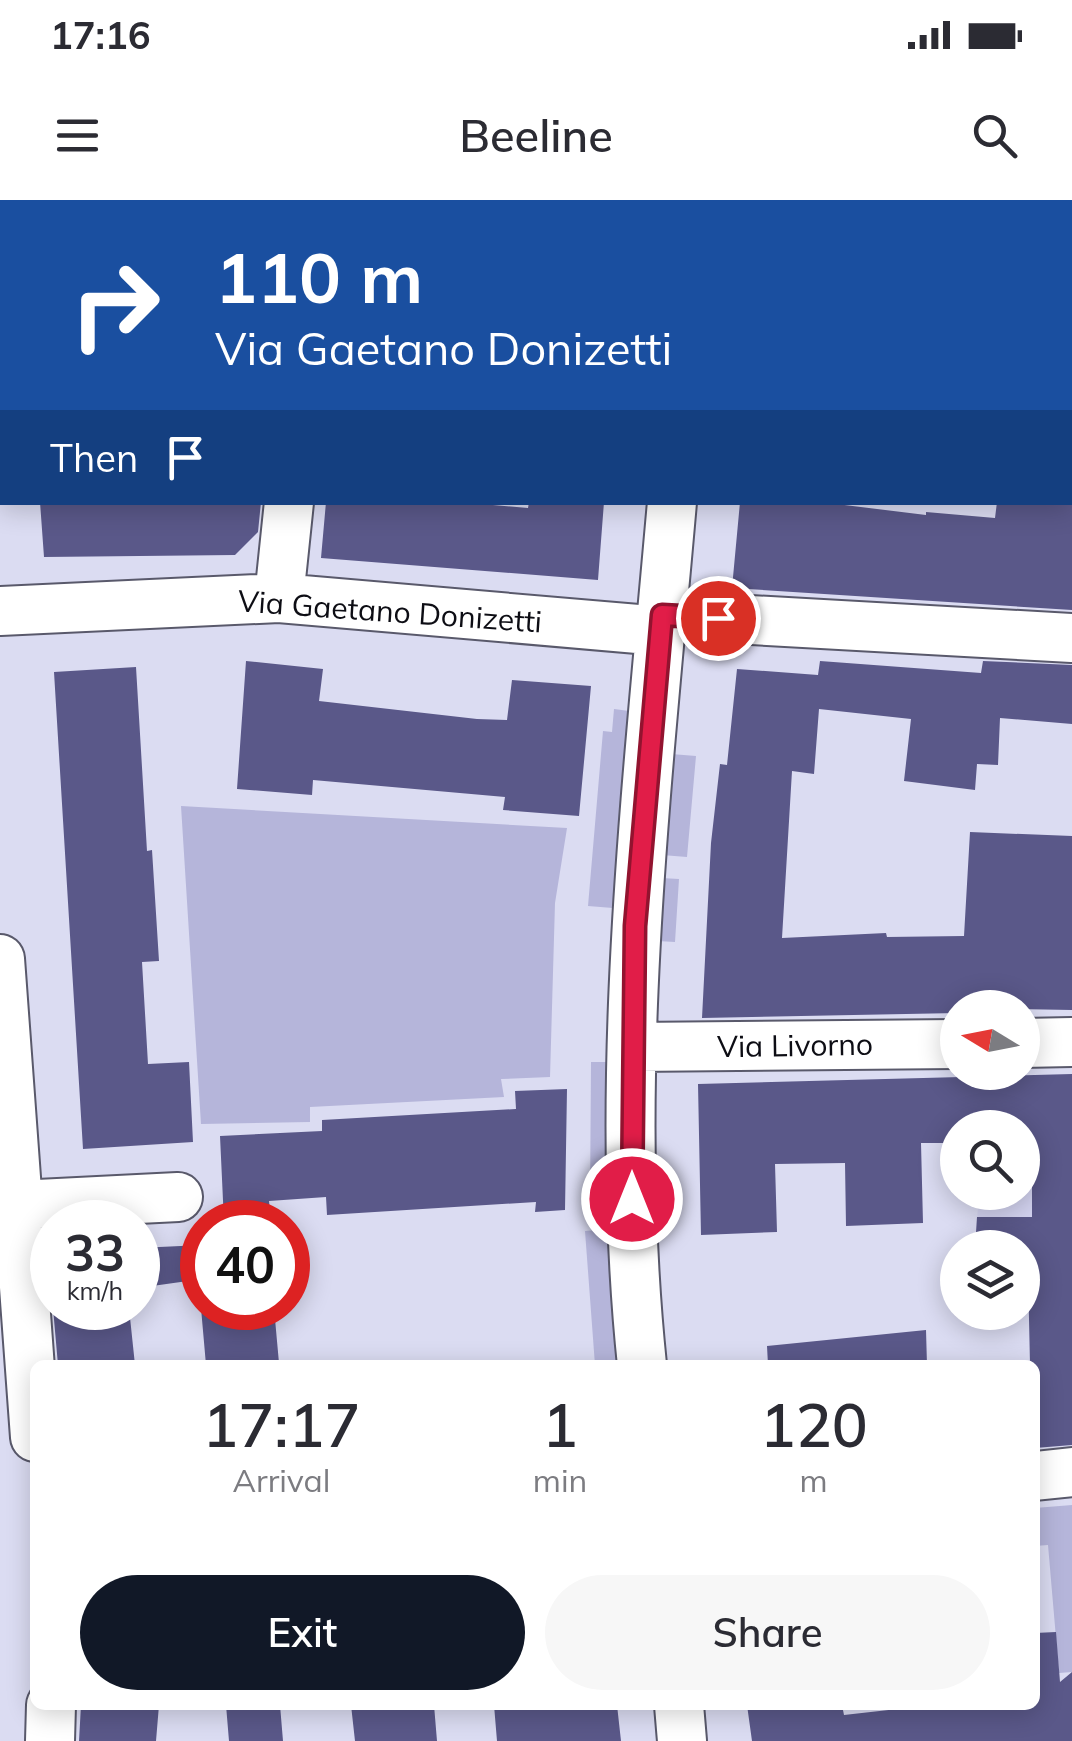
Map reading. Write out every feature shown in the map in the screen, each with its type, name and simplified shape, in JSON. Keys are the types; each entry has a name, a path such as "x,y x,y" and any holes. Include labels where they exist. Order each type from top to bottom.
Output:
{"street":[{"path":"280,598 289,505"},
{"path":"642,1360 632,1199 635,926 672,505"},
{"name":"Via Gaetano Donizetti","path":"0,611 280,598 662,623 1072,638"},
{"path":"0,960 30,1369"},
{"path":"1040,1043 1072,1042"},
{"name":"Via Livorno","path":"633,1048 940,1044"},
{"path":"18,1204 178,1197"},
{"path":"1040,1475 1072,1472"},
{"path":"50,1741 51,1710"},
{"path":"679,1710 682,1741"}],"shaded area":[{"path":"614,709 629,711 613,908 588,906 603,731 612,732"},
{"path":"671,754 696,756 687,857 662,855"},
{"path":"181,806 567,828 555,903 550,1077 501,1079 504,1097 310,1107 310,1122 201,1124"},
{"path":"661,878 679,879 675,942 657,941"},
{"path":"591,1062 611,1062 610,1201 590,1201"},
{"path":"1072,1074 1072,1216 1040,1235 1040,1230 976,1230 978,1210 1040,1210 1039,1110"},
{"path":"611,1229 622,1360 595,1360 585,1231"},
{"path":"1072,1505 1072,1672 1059,1673 1048,1545 1040,1546 1040,1508"}],"building":[{"path":"40,505 261,505 258,532 235,555 44,557"},
{"path":"326,505 604,505 598,580 321,558"},
{"path":"740,505 844,505 995,518 997,505 1072,505 1072,610 732,588"},
{"path":"246,661 323,669 319,701 477,719 507,720 512,680 591,686 579,816 503,810 505,797 313,780 312,795 237,789"},
{"path":"820,661 981,673 983,661 1072,665 1072,724 1000,718 998,765 977,764 975,790 904,781 911,719 819,709 814,774 792,771 782,938 886,933 887,937 964,936 970,832 1072,836 1072,1010 1040,1009 1040,990 940,990 940,1013 702,1018 711,843 720,764 727,765 737,669 818,675"},
{"path":"136,667 147,851 152,850 159,961 142,962 148,1064 189,1062 193,1142 83,1149 54,672"},
{"path":"1072,1074 1072,1445 1040,1448 1040,1360 1030,1360 1029,1330 1040,1330 1040,1230 976,1230 977,1217 1032,1217 1032,1210 1040,1210 1040,1110 940,1110 940,1143 921,1143 923,1223 846,1226 845,1163 775,1164 777,1232 701,1235 698,1084 940,1078 940,1090 1040,1090 1040,1075"},
{"path":"567,1089 565,1210 535,1212 536,1202 327,1215 326,1197 223,1200 220,1136 322,1131 322,1120 516,1109 515,1091"},
{"path":"180,1246 180,1282 160,1285 160,1247"},
{"path":"55,1330 131,1330 134,1360 58,1360"},
{"path":"203,1330 276,1330 279,1360 206,1360"},
{"path":"926,1330 927,1360 768,1360 767,1346"},
{"path":"1056,1632 1060,1682 1072,1672 1072,1741 752,1741 748,1710 843,1710 844,1715 888,1710 1040,1710 1040,1633"},
{"path":"81,1710 159,1710 156,1741 79,1741"},
{"path":"226,1710 280,1710 283,1741 229,1741"},
{"path":"352,1710 434,1710 437,1741 355,1741"},
{"path":"494,1710 618,1710 621,1741 497,1741"}],"route":[{"path":"632,1199 635,926 662,615 718,618"}]}
